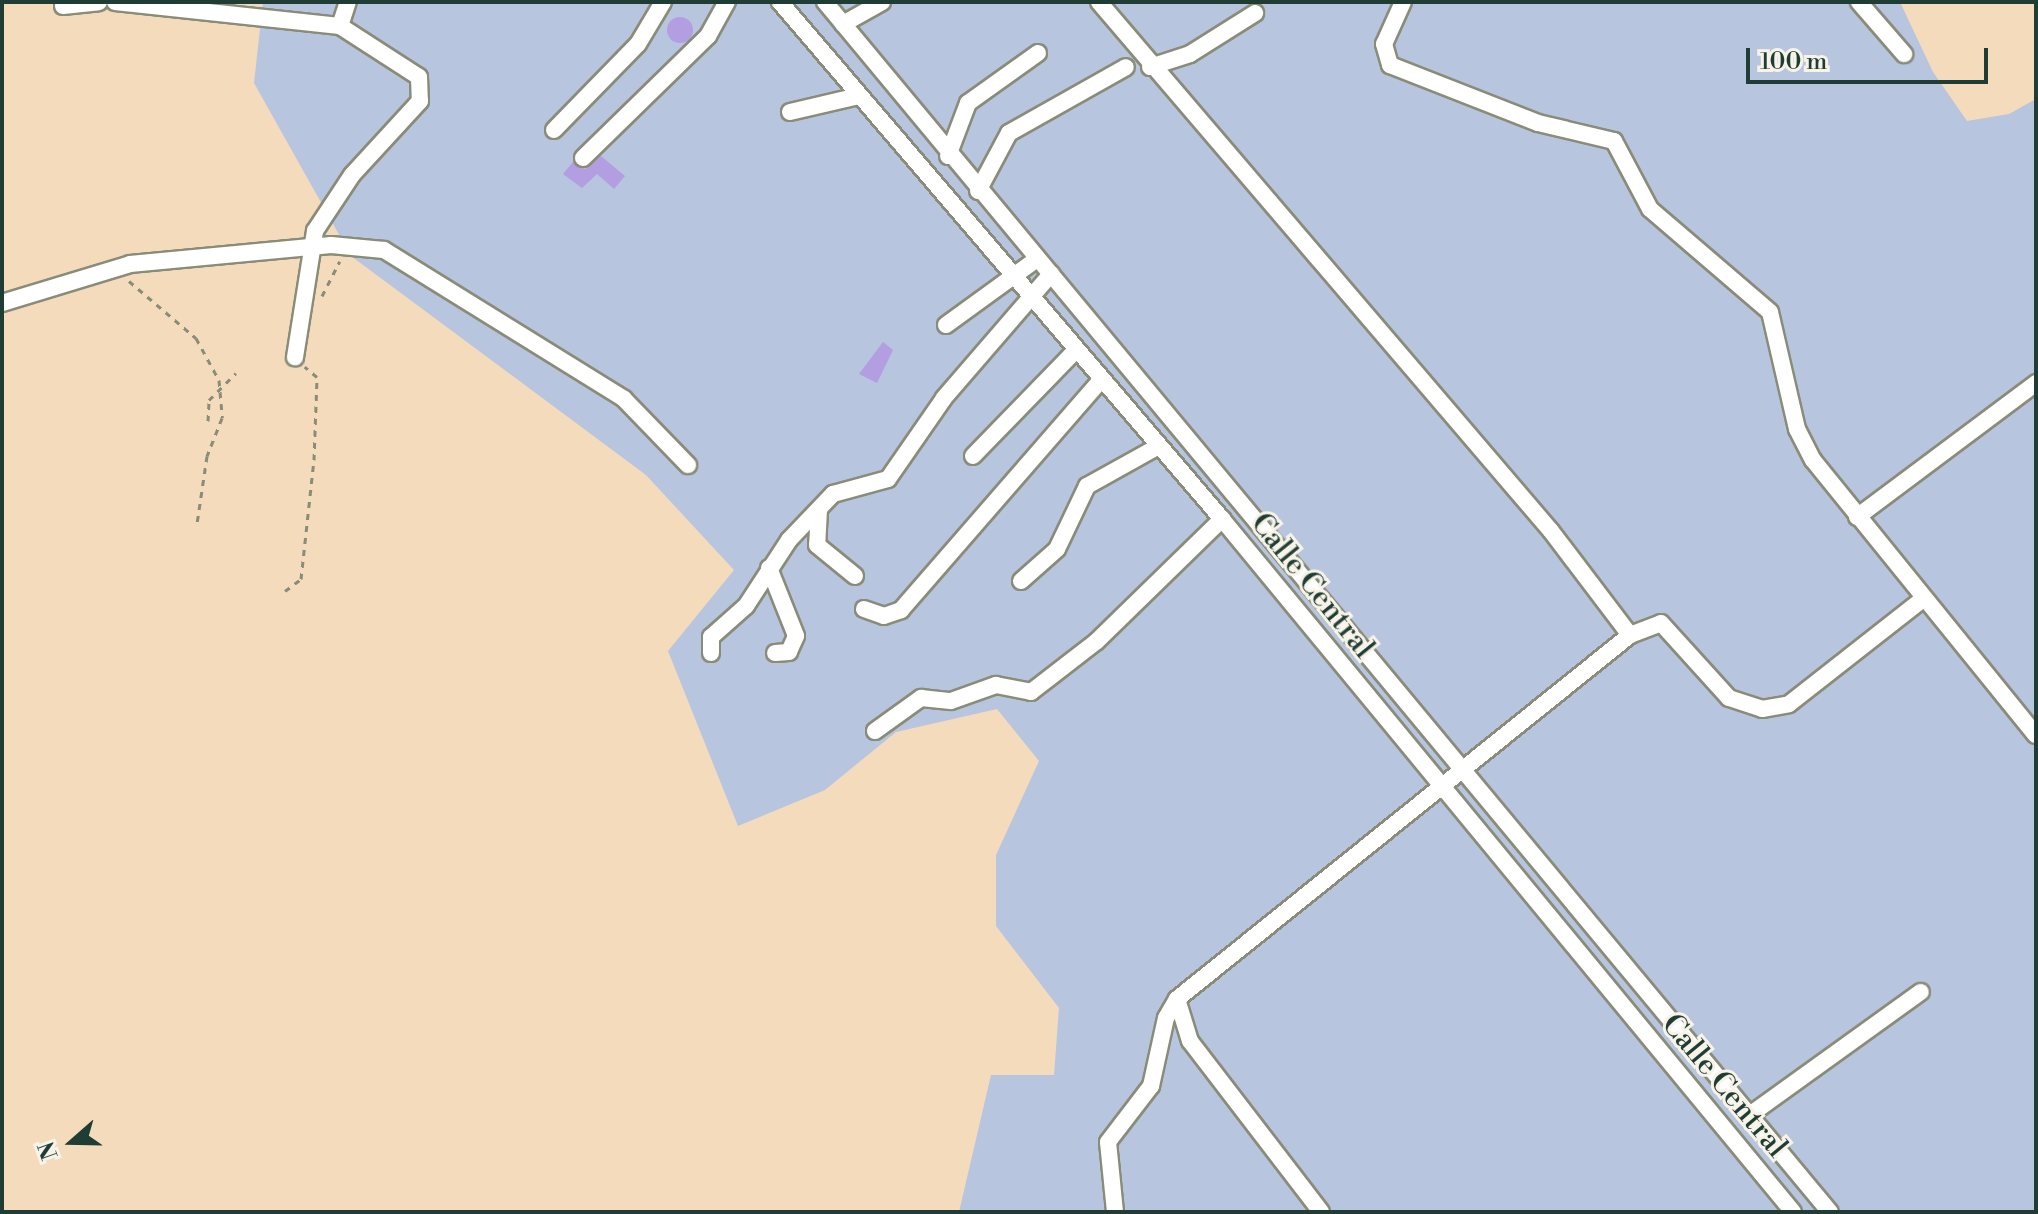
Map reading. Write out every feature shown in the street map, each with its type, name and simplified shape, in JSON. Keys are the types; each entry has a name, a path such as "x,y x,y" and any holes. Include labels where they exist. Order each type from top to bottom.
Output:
{"street":[{"path":"63,6 99,2"},
{"path":"115,2 340,26 409,64 422,92 352,175 308,250 308,305 299,358"},
{"path":"340,26 348,2"},
{"path":"554,130 638,44 663,2"},
{"path":"583,158 708,36 727,2"},
{"name":"Calle Central","path":"780,2 1222,519 1793,1212"},
{"name":"Calle Central","path":"825,2 948,156 1469,771 1830,1212"},
{"path":"843,24 882,2"},
{"path":"1099,2 1150,67 1551,531 1630,635"},
{"path":"1403,2 1384,44 1390,65 1526,119 1614,141 1650,209 1770,312 1797,429 1857,517 2036,735"},
{"path":"1859,2 1904,54"},
{"path":"1150,67 1190,54 1255,13"},
{"path":"948,156 968,103 1038,53"},
{"path":"978,191 1009,133 1126,67"},
{"path":"790,112 859,96"},
{"path":"2,303 130,264 341,245 384,250 426,270 624,399 688,465"},
{"path":"946,325 1037,259"},
{"path":"711,653 711,637 746,606 769,568 821,505 888,479 1030,295 1051,274"},
{"path":"973,456 1076,350"},
{"path":"864,609 884,616 901,610 1102,379"},
{"path":"1857,517 2036,383"},
{"path":"1021,581 1057,549 1087,486 1159,446"},
{"path":"821,505 813,525 817,545 855,576"},
{"path":"875,731 921,698 951,701 996,685 1031,692 1097,641 1222,519"},
{"path":"769,568 796,636 789,652 775,653"},
{"path":"1115,1212 1108,1142 1151,1086 1166,1018 1177,999 1469,771 1630,635 1661,623 1729,698 1762,709 1789,704 1923,599"},
{"path":"1751,1114 1921,992"},
{"path":"1177,999 1190,1041 1321,1212"}],"path":[{"path":"319,303 341,245"},
{"path":"130,264 130,284 196,338 221,391 197,524"},
{"path":"285,591 301,579 314,460 317,377 299,358"},
{"path":"208,421 209,400 236,373"}],"shaded area":[{"path":"263,2 1900,2 1933,72 1967,121 2009,114 2036,99 2036,1212 959,1212 991,1075 1054,1075 1059,1008 996,926 996,855 1039,761 997,709 896,732 825,790 738,826 668,651 734,570 646,475 351,256 254,83"}],"building":[{"path":"680,17 689,21 693,30 689,39 680,43 671,39 667,30 671,21"},
{"path":"601,156 625,176 614,189 597,174 582,188 563,174 573,162 585,169"},
{"path":"883,342 893,350 877,383 859,374"}]}
